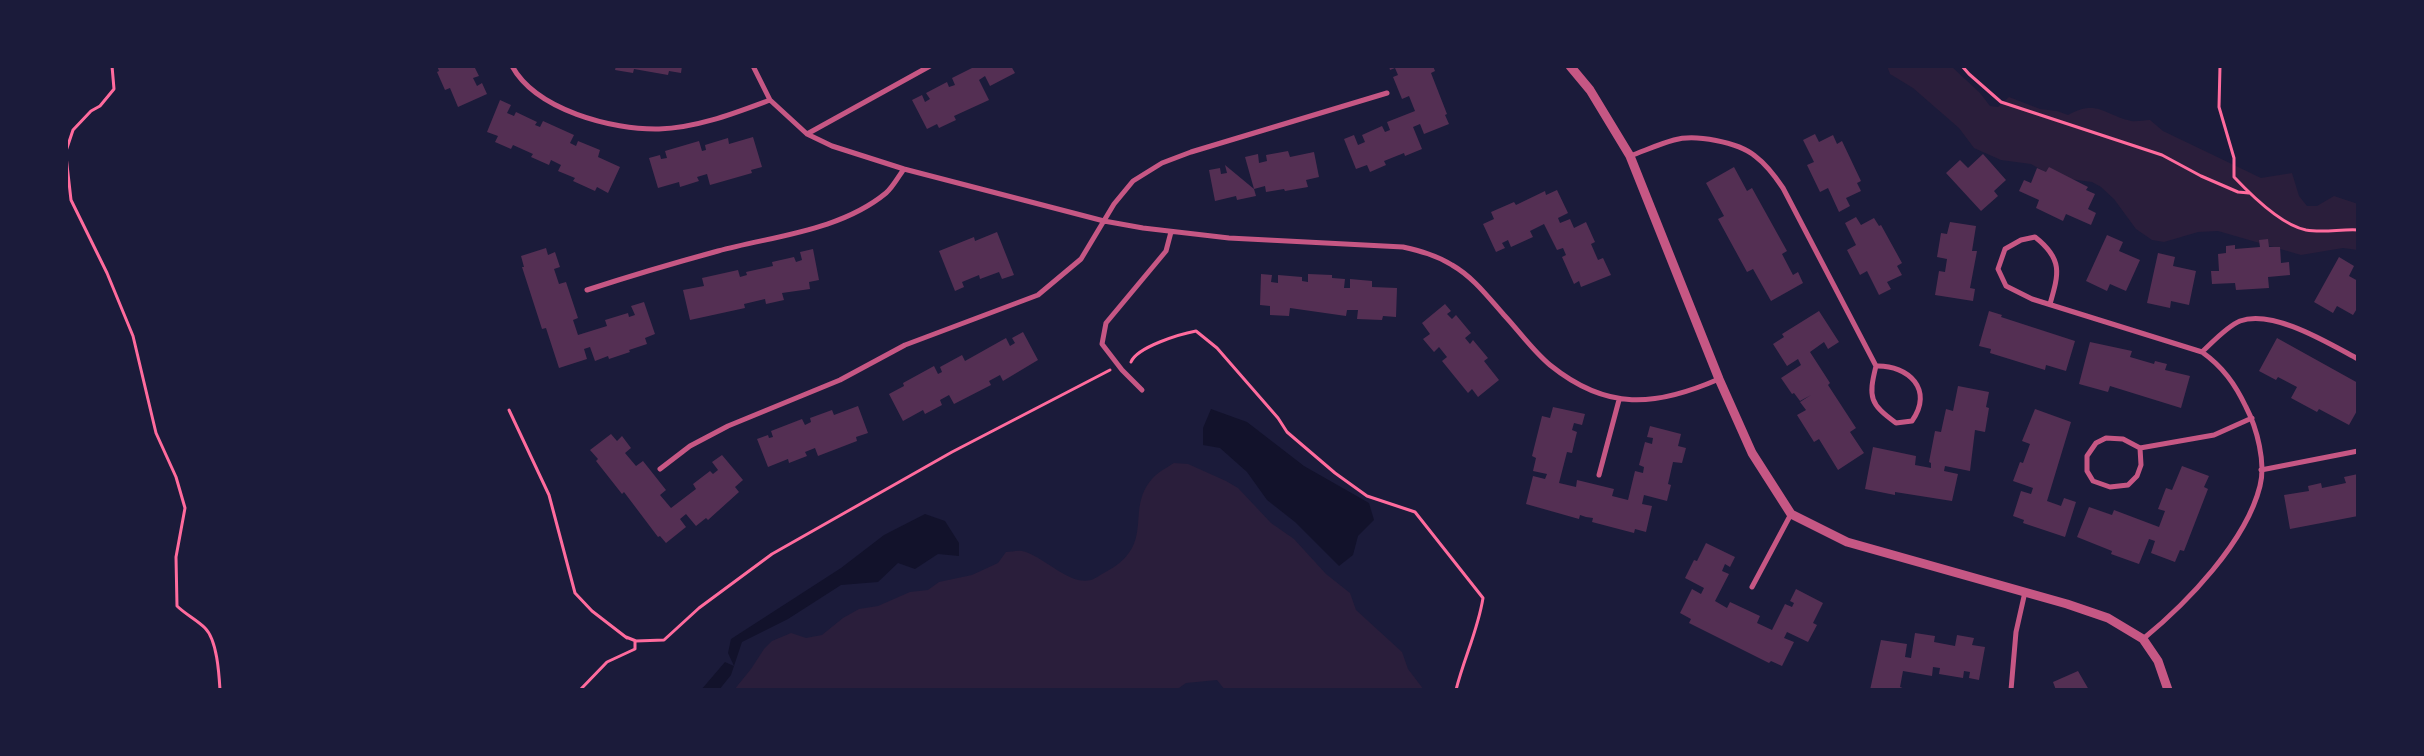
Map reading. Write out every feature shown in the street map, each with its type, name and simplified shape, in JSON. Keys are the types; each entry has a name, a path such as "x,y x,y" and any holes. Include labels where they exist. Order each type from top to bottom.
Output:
{"street":[{"path":"512,66 517,75 542,98 581,116 618,125 659,129 719,119 770,100"},
{"path":"753,66 770,100 807,134 832,146 904,169 1104,221 1171,232 1229,238 1403,246 1429,253 1453,265 1471,279 1549,364 1580,386 1603,396 1619,400 1650,400 1698,388 1720,379"},
{"path":"807,134 930,66"},
{"path":"1570,66 1590,90 1630,156 1752,453 1792,514 1848,542 1911,562 2025,592 2108,618 2143,639 2158,661 2168,690"},
{"path":"660,469 690,446 728,426 840,380 905,346 1038,295 1081,258 1114,204 1133,181 1162,163 1387,93"},
{"path":"1630,156 1675,139 1701,138 1729,144 1754,155 1772,172 1783,188 1876,366 1872,395 1877,409 1896,423 1912,421 1920,410 1920,392 1915,381 1901,370 1887,366 1876,366"},
{"path":"587,290 702,255 833,222 864,207 887,192 904,169"},
{"path":"1142,390 1122,370 1102,344 1106,324 1166,251 1171,232"},
{"path":"2050,304 2058,276 2056,260 2048,247 2036,237 2021,240 2004,249 1998,269 2006,286 2032,299 2202,352 2218,363 2236,386 2252,418 2261,470 2260,485 2237,536 2196,592 2143,639"},
{"path":"2202,352 2218,336 2240,322 2258,318 2280,321 2358,359"},
{"path":"1599,475 1619,400"},
{"path":"2140,448 2141,465 2137,476 2128,485 2110,487 2094,481 2087,471 2087,456 2096,443 2106,438 2123,439 2140,448 2214,435 2252,418"},
{"path":"2261,470 2358,451"},
{"path":"1752,587 1792,514"},
{"path":"2011,690 2016,632 2025,592"}],"path":[{"path":"66,151 73,130 91,111 100,106 114,89 112,66"},
{"path":"1962,66 2001,102 2162,155 2201,176 2238,192 2249,193"},
{"path":"2220,66 2219,107 2234,158 2234,177 2249,193 2276,214 2306,230 2358,230"},
{"path":"66,156 71,200 107,273 133,336 156,433 176,478 185,508 176,557 176,606 189,618 206,629 217,657 220,690"},
{"path":"1130,369 1131,360 1140,352 1182,333 1196,331 1217,348 1278,418 1287,432 1335,473 1367,496 1415,512 1483,598 1479,623 1462,666 1456,690"},
{"path":"509,410 549,495 575,593 592,611 626,637 636,641 664,640 699,608 772,554 952,452 1117,367"},
{"path":"580,690 607,662 635,649 636,641"}],"shaded area":[{"path":"1887,66 1951,66 1980,93 1990,106 1998,107 2009,97 2040,109 2057,111 2068,115 2078,110 2094,108 2131,121 2150,120 2163,131 2261,178 2292,173 2299,196 2307,206 2317,206 2334,196 2358,204 2358,250 2343,248 2301,255 2218,231 2198,232 2164,242 2152,240 2136,229 2114,199 2101,187 2092,182 2054,177 2031,164 2001,160 1974,148 1959,128 1913,88 1890,74"},
{"path":"1211,409 1247,422 1304,466 1369,503 1374,520 1358,536 1353,555 1339,566 1295,522 1267,500 1247,472 1220,448 1203,445 1203,428"},
{"path":"1174,463 1188,464 1238,488 1271,523 1294,539 1326,574 1350,593 1356,610 1402,652 1408,669 1424,690 1225,690 1217,680 1186,683 1176,690 734,690 772,641 791,633 806,638 822,635 843,618 859,609 878,606 910,592 928,590 939,582 972,575 998,563 1006,552 1020,551 1030,554 1074,579 1083,581 1094,579 1120,562 1130,551 1136,539 1140,503 1144,491 1154,477"},
{"path":"925,514 945,521 959,543 959,556 938,554 915,569 898,563 878,582 841,585 788,619 742,642 734,666 728,653 731,639 841,568 884,535"},
{"path":"725,662 734,666 731,675 719,690 701,690"}],"building":[{"path":"437,66 474,66 479,76 473,78 477,86 482,83 487,94 458,107 450,88 445,90 437,72 439,71"},
{"path":"616,66 682,66 681,73 669,71 668,75 634,69 633,73 615,70"},
{"path":"976,66 1011,66 1015,73 990,86 985,76 979,80 989,100 954,116 956,120 939,128 937,124 927,129 912,100 922,95 925,102 930,99 926,93 947,82 949,87 955,85 952,78"},
{"path":"1389,66 1433,66 1435,71 1431,73 1449,124 1424,134 1420,124 1413,127 1422,149 1405,156 1404,153 1384,161 1386,165 1370,172 1367,165 1356,169 1344,139 1354,135 1358,145 1365,142 1362,135 1382,126 1385,132 1390,130 1387,122 1415,111 1409,96 1402,99 1393,77 1398,75 1395,68 1390,70"},
{"path":"500,100 511,105 507,113 514,116 516,112 537,122 535,125 540,127 543,121 574,135 570,143 576,146 578,141 600,150 598,157 620,167 608,193 597,187 595,191 573,181 575,178 558,171 561,165 551,160 549,165 531,157 533,154 513,145 511,149 495,142 498,136 487,132"},
{"path":"1815,134 1819,142 1833,135 1837,144 1842,141 1861,181 1857,183 1861,191 1846,198 1850,206 1839,212 1828,188 1820,192 1807,165 1814,162 1803,140"},
{"path":"753,137 762,167 751,170 752,173 710,185 707,174 697,177 699,181 680,187 679,182 658,188 649,158 660,155 661,159 667,158 665,151 699,141 702,151 706,150 705,145 728,138 729,144"},
{"path":"1288,151 1290,157 1314,152 1319,177 1306,180 1308,187 1266,192 1265,186 1254,189 1245,157 1258,154 1259,163 1267,161 1266,155"},
{"path":"1983,154 2006,180 1994,191 1998,196 1981,211 1946,173 1960,160 1968,168"},
{"path":"1225,165 1254,189 1256,196 1237,200 1236,196 1215,201 1209,170 1220,168 1221,174 1227,173"},
{"path":"1734,167 1747,191 1752,188 1787,251 1782,254 1793,275 1798,272 1803,283 1771,301 1753,269 1747,272 1718,219 1724,216 1706,183"},
{"path":"2049,167 2088,187 2086,190 2095,194 2088,209 2096,213 2091,225 2066,214 2063,221 2036,208 2039,200 2019,191 2024,180 2031,183 2037,168 2046,172"},
{"path":"1557,190 1568,213 1558,218 1560,223 1570,219 1574,228 1586,222 1595,242 1591,244 1598,260 1603,258 1611,275 1581,287 1579,281 1574,284 1562,257 1566,255 1563,248 1557,250 1544,224 1530,231 1533,237 1511,247 1508,240 1502,243 1505,248 1496,252 1483,224 1494,219 1491,212 1514,202 1516,205 1545,191 1546,195"},
{"path":"1856,217 1861,225 1874,218 1879,226 1881,225 1902,263 1897,266 1902,275 1887,282 1891,289 1879,295 1867,271 1860,275 1847,250 1856,245 1845,223"},
{"path":"1950,222 1976,226 1972,251 1977,251 1970,288 1975,289 1973,301 1935,295 1939,271 1945,272 1947,259 1937,257 1941,233 1947,234"},
{"path":"997,232 1014,275 1002,279 999,272 980,279 979,275 962,282 964,287 955,291 939,251 974,237 975,241"},
{"path":"2107,235 2123,242 2119,251 2140,260 2126,291 2110,284 2107,291 2086,281"},
{"path":"2268,239 2269,247 2280,247 2281,263 2289,262 2290,275 2268,277 2269,288 2236,290 2235,283 2212,284 2211,271 2219,271 2218,254 2226,253 2226,246 2235,245 2235,249 2260,247 2259,240"},
{"path":"546,248 548,255 555,252 560,267 554,269 559,284 566,282 578,318 573,320 578,335 607,326 605,320 628,313 629,317 635,315 631,306 644,302 655,334 645,338 647,344 609,359 608,356 595,361 590,347 584,349 587,359 559,368 546,328 542,329 522,267 524,267 521,256"},
{"path":"813,249 819,280 809,282 810,289 782,293 784,300 766,304 765,299 744,304 745,308 690,320 683,290 704,286 702,278 738,270 740,277 747,275 746,272 773,266 772,262 794,257 796,262 802,260 800,252"},
{"path":"2158,253 2175,257 2173,266 2196,271 2189,305 2171,301 2170,308 2147,303"},
{"path":"2339,257 2354,266 2349,276 2358,281 2358,307 2353,315 2337,306 2333,313 2314,302"},
{"path":"1261,274 1272,275 1271,282 1278,283 1278,275 1302,277 1302,281 1308,282 1308,274 1332,275 1332,278 1345,279 1344,288 1350,288 1350,279 1372,281 1372,287 1397,288 1396,317 1383,316 1382,320 1357,319 1358,310 1347,310 1346,316 1290,308 1289,316 1270,315 1270,306 1260,305"},
{"path":"1445,304 1451,311 1447,314 1452,319 1456,315 1471,333 1465,338 1470,344 1473,340 1488,358 1484,361 1499,380 1478,397 1472,389 1468,393 1442,361 1447,357 1439,347 1434,352 1423,339 1430,334 1422,323"},
{"path":"1819,311 1839,342 1828,349 1824,342 1810,352 1830,383 1828,385 1856,428 1850,432 1864,453 1838,470 1819,439 1814,442 1797,415 1806,410 1800,402 1811,395 1800,401 1794,393 1792,394 1781,378 1801,365 1798,359 1787,366 1773,344 1784,337 1782,334"},
{"path":"1989,311 2002,315 2001,317 2075,341 2066,371 2046,365 2045,370 1990,353 1991,349 1979,346"},
{"path":"1023,332 1038,360 1003,381 1000,375 989,381 991,385 954,404 949,395 940,400 942,405 925,414 923,410 903,421 889,394 904,386 903,383 934,366 938,374 942,372 940,367 962,355 965,361 1006,338 1010,346 1015,343 1012,338"},
{"path":"2277,338 2358,383 2358,409 2349,425 2319,409 2317,412 2291,398 2297,387 2278,377 2276,380 2259,371"},
{"path":"2090,342 2132,351 2130,357 2154,364 2155,361 2167,364 2165,370 2190,376 2181,408 2110,386 2108,392 2079,384"},
{"path":"1958,386 1989,392 1986,407 1989,408 1985,432 1975,430 1970,471 1945,466 1944,471 1958,474 1952,501 1895,492 1895,495 1865,489 1873,447 1916,456 1915,465 1931,468 1931,463 1929,462 1935,431 1941,432 1946,409 1953,411"},
{"path":"858,406 868,433 856,437 857,441 818,456 815,448 805,452 807,456 789,463 788,459 768,467 757,439 768,435 769,438 773,437 771,431 802,419 805,425 811,422 810,418 832,410 834,415"},
{"path":"1553,407 1585,414 1582,425 1574,423 1572,430 1577,432 1572,453 1567,452 1559,483 1576,487 1577,480 1614,489 1612,496 1628,500 1635,471 1643,473 1644,467 1639,465 1645,442 1652,444 1653,438 1647,437 1650,426 1681,434 1678,446 1686,448 1682,463 1673,462 1668,484 1671,485 1667,501 1644,495 1642,504 1652,506 1646,532 1635,529 1634,533 1592,522 1593,518 1580,515 1579,519 1526,504 1533,476 1545,479 1547,474 1533,471 1536,458 1532,456 1542,416 1550,418"},
{"path":"2035,409 2071,422 2047,501 2061,506 2064,498 2076,502 2065,537 2023,523 2024,520 2013,516 2021,491 2031,494 2033,488 2013,481 2020,462 2023,463 2030,444 2022,441"},
{"path":"611,434 617,441 622,436 631,448 625,453 636,466 643,461 666,490 660,495 671,508 696,489 693,484 710,471 713,474 718,470 712,462 722,455 743,480 735,487 739,492 708,520 706,518 696,526 686,514 680,519 686,527 666,543 660,536 658,537 624,492 622,494 596,461 598,459 590,450"},
{"path":"2182,466 2209,476 2204,487 2208,489 2184,551 2180,550 2175,562 2151,553 2155,541 2149,539 2139,564 2111,554 2112,551 2077,537 2089,507 2112,515 2114,510 2159,527 2165,511 2158,509 2166,488 2172,490"},
{"path":"2358,474 2358,516 2290,529 2284,495 2309,491 2308,486 2321,483 2322,488 2346,483 2344,477"},
{"path":"1706,543 1735,557 1730,567 1725,564 1722,571 1729,574 1715,601 1727,608 1730,602 1760,616 1757,623 1772,630 1785,604 1792,607 1794,603 1790,601 1796,589 1823,603 1813,623 1817,625 1808,642 1787,632 1784,638 1794,642 1782,666 1771,661 1769,663 1689,623 1691,619 1680,613 1692,589 1701,594 1704,588 1685,578 1694,560 1697,561"},
{"path":"1915,633 1935,636 1934,642 1955,646 1957,635 1974,638 1972,645 1985,647 1979,680 1969,678 1970,672 1964,671 1963,678 1939,674 1940,668 1933,667 1932,676 1903,671 1900,687 1908,690 1870,690 1881,640 1907,644 1905,657 1911,658"},
{"path":"2078,671 2089,690 2056,690 2053,682"}]}
